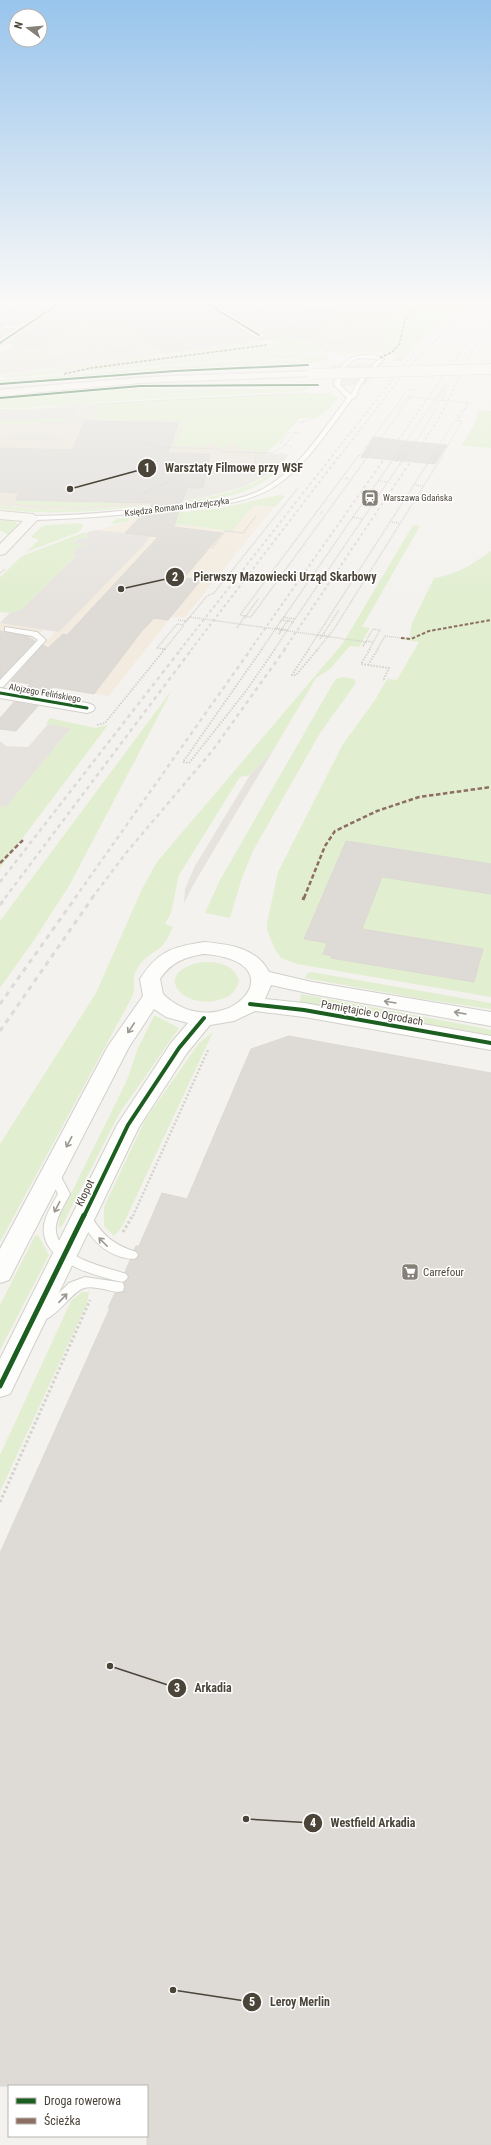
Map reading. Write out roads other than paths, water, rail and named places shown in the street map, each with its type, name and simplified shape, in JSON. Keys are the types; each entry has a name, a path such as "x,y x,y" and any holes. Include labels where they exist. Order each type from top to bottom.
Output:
{"main road":[{"path":"0,515 33,518"},
{"path":"0,551 33,518"}],"street":[{"name":"Alojzego Felińskiego","path":"0,693 87,708"},
{"path":"204,948 220,948 236,953 254,963 262,977 260,992 250,1004 240,1010 226,1015 204,1018 180,1014 167,1008 153,996 150,979 159,964 172,955 186,950 204,948"},
{"name":"Pamiętajcie o Ogrodach","path":"262,977 312,988 491,1019"},
{"path":"0,1273 119,1046 153,996"},
{"name":"Pamiętajcie o Ogrodach","path":"250,1004 304,1010 491,1043"},
{"name":"Kłopot","path":"0,1386 128,1125 179,1048 204,1018"}],"lane":[{"name":"Księdza Romana Indrzejczyka","path":"33,518 89,517 201,506 234,500 257,493 283,478 344,405"},
{"path":"0,685 42,640 34,634 8,629"},
{"path":"32,1321 56,1305 74,1287 85,1282 120,1282 64,1255 55,1242 50,1230 52,1218 64,1194 53,1172"},
{"path":"84,1215 102,1242 113,1251 132,1256"}],"railway":[{"path":"332,456 372,405"},
{"path":"340,456 379,405"},
{"path":"387,456 423,405"},
{"path":"414,456 439,419 446,405"},
{"path":"180,650 333,455"},
{"path":"191,650 340,455"},
{"path":"250,650 387,455"},
{"path":"284,650 415,455"},
{"path":"0,882 181,649"},
{"path":"5,898 192,649"},
{"path":"75,898 251,649"},
{"path":"92,898 126,853 213,750 285,649"},
{"path":"0,905 6,897"},
{"path":"0,1004 76,897"},
{"path":"0,1031 93,897"}],"place":[{"name":"Warsztaty Filmowe przy WSF","path":"70,489"},
{"name":"Warszawa Gdańska","path":"370,498"},
{"name":"Pierwszy Mazowiecki Urząd Skarbowy","path":"121,589"},
{"name":"Carrefour","path":"410,1272"},
{"name":"Arkadia","path":"110,1666"},
{"name":"Westfield Arkadia","path":"246,1819"},
{"name":"Leroy Merlin","path":"173,1990"}]}
